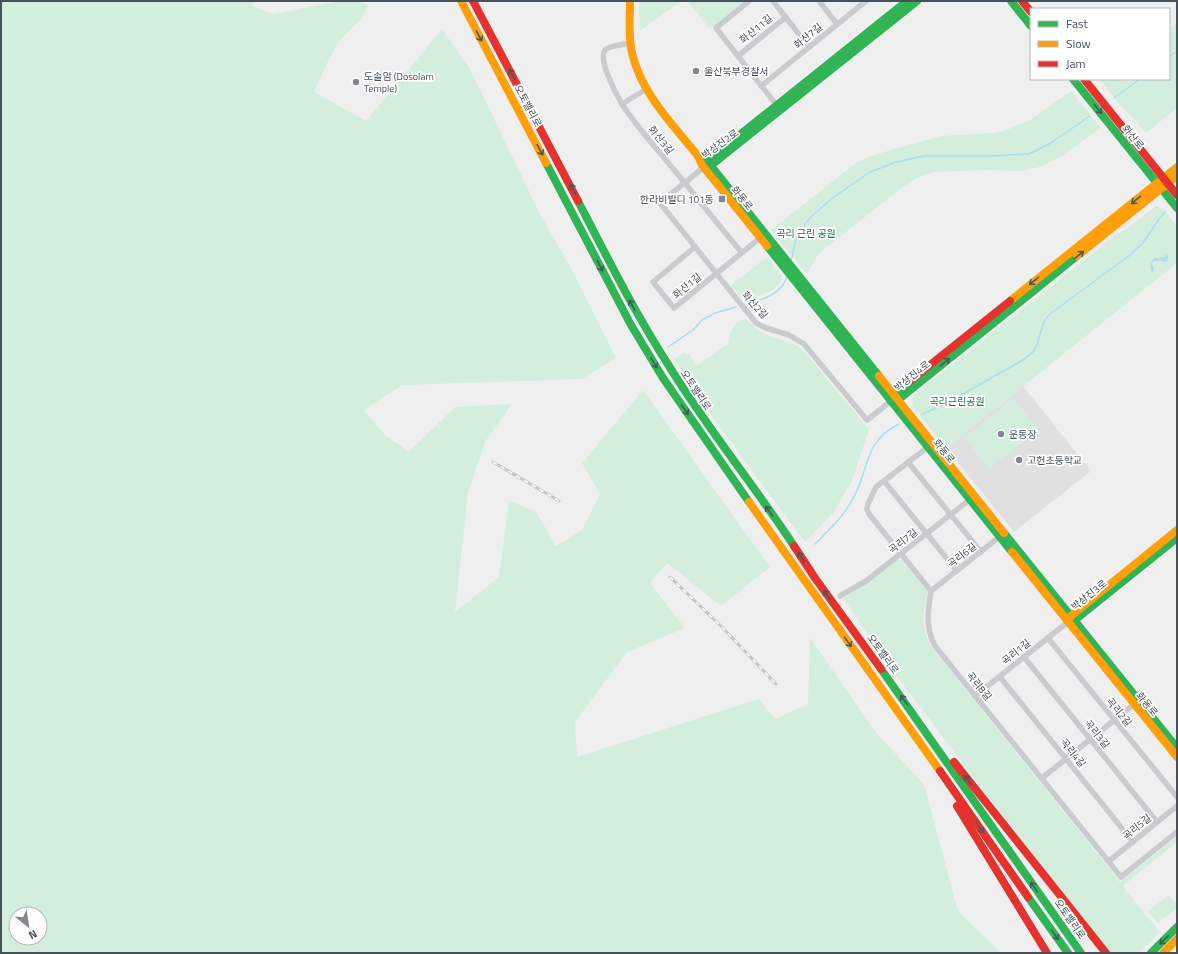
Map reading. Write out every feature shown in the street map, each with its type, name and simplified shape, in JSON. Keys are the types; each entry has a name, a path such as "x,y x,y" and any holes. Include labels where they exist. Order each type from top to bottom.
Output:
{"main road":[{"name":"오토밸리로","path":"461,1 609,283 663,378 700,433 1068,953"},
{"name":"오토밸리로","path":"473,1 636,312 669,367 708,426 792,543 810,572 916,718 1081,953"},
{"name":"화동로","path":"630,1 631,43 633,54 638,69 648,88 698,156 707,165 784,263"},
{"name":"박상진2로","path":"707,165 907,3 917,1"},
{"path":"1011,1 1030,25"},
{"path":"1022,1 1030,11"},
{"name":"화산로","path":"1075,80 1162,183 1177,195"},
{"name":"화산로","path":"1085,80 1162,183 1177,208"},
{"name":"화동로","path":"707,165 760,238 792,272 894,398 1137,702 1177,757"},
{"name":"박상진4로","path":"894,398 1162,183 1177,167"},
{"name":"박상진4로","path":"1162,183 1177,176"},
{"name":"화동로","path":"894,398 928,447 973,498"},
{"name":"박상진3로","path":"1071,619 1177,530"},
{"name":"박상진3로","path":"1071,619 1177,538"},
{"name":"화동로","path":"1137,702 1177,748"},
{"path":"916,718 947,753 1106,953"},
{"path":"929,755 963,816 1048,953"},
{"path":"1151,953 1177,926"},
{"path":"1163,953 1176,940"}],"street":[{"path":"749,1 716,28 778,108"},
{"path":"773,1 809,47"},
{"path":"819,1 837,24"},
{"name":"화산7길","path":"761,86 864,2"},
{"name":"화산11길","path":"738,56 786,17"},
{"name":"화산3길","path":"631,43 607,48 604,51 603,56 610,80 622,104 742,253"},
{"path":"622,104 648,88"},
{"name":"화산2길","path":"707,165 660,203 695,248 756,323 766,328 789,335 804,344 867,420 894,398"},
{"name":"화산1길","path":"695,248 653,282 674,308 760,238"},
{"path":"928,447 874,490 867,509 869,514 932,591"},
{"path":"908,462 981,552"},
{"path":"884,481 957,571"},
{"name":"곡리7길","path":"840,596 866,581 973,498"},
{"name":"곡리6길","path":"932,591 1002,535"},
{"name":"곡리8길","path":"932,591 927,618 929,632 940,652 1121,877 1177,832"},
{"name":"곡리1길","path":"975,696 1071,619"},
{"name":"곡리2길","path":"1048,638 1177,798"},
{"name":"곡리3길","path":"1024,657 1157,822"},
{"name":"곡리4길","path":"1000,677 1133,842"},
{"path":"1042,778 1137,702"},
{"name":"곡리5길","path":"1109,861 1177,806"}],"shaded area":[{"name":"고헌초등학교","path":"1023,386 1091,471 1014,532 946,448"}],"green space":[{"path":"1,1 253,1 253,6 273,14 340,1 359,1 368,5 361,19 339,41 314,92 366,121 442,29 470,69 540,214 572,270 616,358 582,379 402,385 364,410 385,435 409,452 455,407 512,404 485,442 468,492 455,612 499,577 509,500 536,512 556,546 582,530 600,494 582,463 643,390 770,567 721,606 667,563 650,583 685,628 627,652 575,722 577,757 759,699 775,719 808,704 810,638 878,735 924,784 958,911 1001,953 1,953"},
{"path":"639,1 681,1 640,31"},
{"path":"681,1 744,1 710,29 689,3"},
{"path":"1177,23 1177,108 1146,133 1111,95 1101,81 1170,80 1170,28"},
{"name":"곡리 근린 공원","path":"1071,91 1101,128 1060,157 1040,167 1019,171 986,170 934,172 919,177 904,186 818,254 807,274 771,230 856,163 870,156 941,136 994,133 1009,129 1030,120"},
{"name":"곡리근린공원","path":"1156,206 1163,209 1177,226 1177,263 946,448 912,406 913,396 1113,237 1128,228"},
{"path":"767,257 783,278 780,283 771,291 761,295 744,299 741,298 731,285"},
{"path":"745,319 760,332 801,348 869,429 853,479 834,512 805,542 713,418 674,359 683,353 690,355 696,366 729,343 730,335 735,325 741,320"},
{"name":"운동장","path":"1013,398 1038,429 989,469 964,438"},
{"path":"897,560 902,560 927,590 924,621 925,631 931,646 1120,882 1177,837 1177,842 1124,885 1124,888 1160,932 1138,953 1110,953 895,674 843,598 867,584"},
{"path":"1169,895 1177,905 1177,908 1158,923 1148,911"}],"water":[{"path":"1166,255 1169,256 1166,261 1163,262 1160,259 1158,261 1153,261 1152,264 1154,270 1153,272 1151,271 1151,264 1154,258 1165,257"}],"waterway":[{"path":"1170,56 1177,51"},
{"path":"1114,98 1139,80"},
{"path":"791,261 796,239 812,216 831,199 870,172 896,162 924,156 988,156 1029,154 1049,144 1090,116"},
{"path":"922,414 943,405 1023,360 1035,349 1042,326 1050,314 1130,255 1142,244 1165,212"},
{"path":"749,304 767,297 777,291 785,282 787,276"},
{"path":"668,347 693,330 702,320 715,313 736,307"},
{"path":"815,544 839,519 851,502 862,479 868,458 878,440 887,431 899,424"}],"railway":[{"path":"493,462 559,501"},
{"path":"670,577 722,627 776,684"}],"traffic: fast":[{"path":"705,165 707,161 907,1"},
{"path":"707,167 917,1"},
{"path":"1011,1 1030,25"},
{"path":"1074,80 1177,208"},
{"path":"698,156 707,161 879,376"},
{"path":"546,163 631,325 663,378 749,502"},
{"path":"578,201 633,305 669,366 699,412 794,546"},
{"path":"767,246 1012,552"},
{"path":"910,381 893,394 891,401 898,400 1077,256"},
{"path":"1004,533 1177,748"},
{"path":"1071,621 1075,620 1177,538"},
{"path":"881,669 1081,953"},
{"path":"1028,897 1068,953"},
{"path":"1151,953 1177,927"}],"traffic: slow":[{"path":"461,1 546,163"},
{"path":"630,1 630,34 632,53 636,68 650,95 698,156 702,165 767,246"},
{"path":"1010,301 1177,167"},
{"path":"1077,256 1177,176"},
{"path":"879,376 1004,533"},
{"path":"749,502 940,771"},
{"path":"1069,620 1071,616 1177,530"},
{"path":"1012,552 1177,757"},
{"path":"1163,953 1177,939"}],"traffic: jam":[{"path":"473,1 578,201"},
{"path":"1022,1 1030,11"},
{"path":"1085,80 1177,195"},
{"path":"910,381 1010,301"},
{"path":"794,546 815,578 881,669"},
{"path":"954,762 1106,953"},
{"path":"940,771 1028,897"},
{"path":"957,806 1047,953"}],"place":[{"name":"울산북부경찰서","path":"696,71"},
{"name":"도솔암 (Dosolam Temple)","path":"356,82"},
{"name":"한라비발디 101동","path":"722,199"},
{"name":"운동장","path":"1001,434"},
{"name":"고헌초등학교","path":"1019,460"}]}
